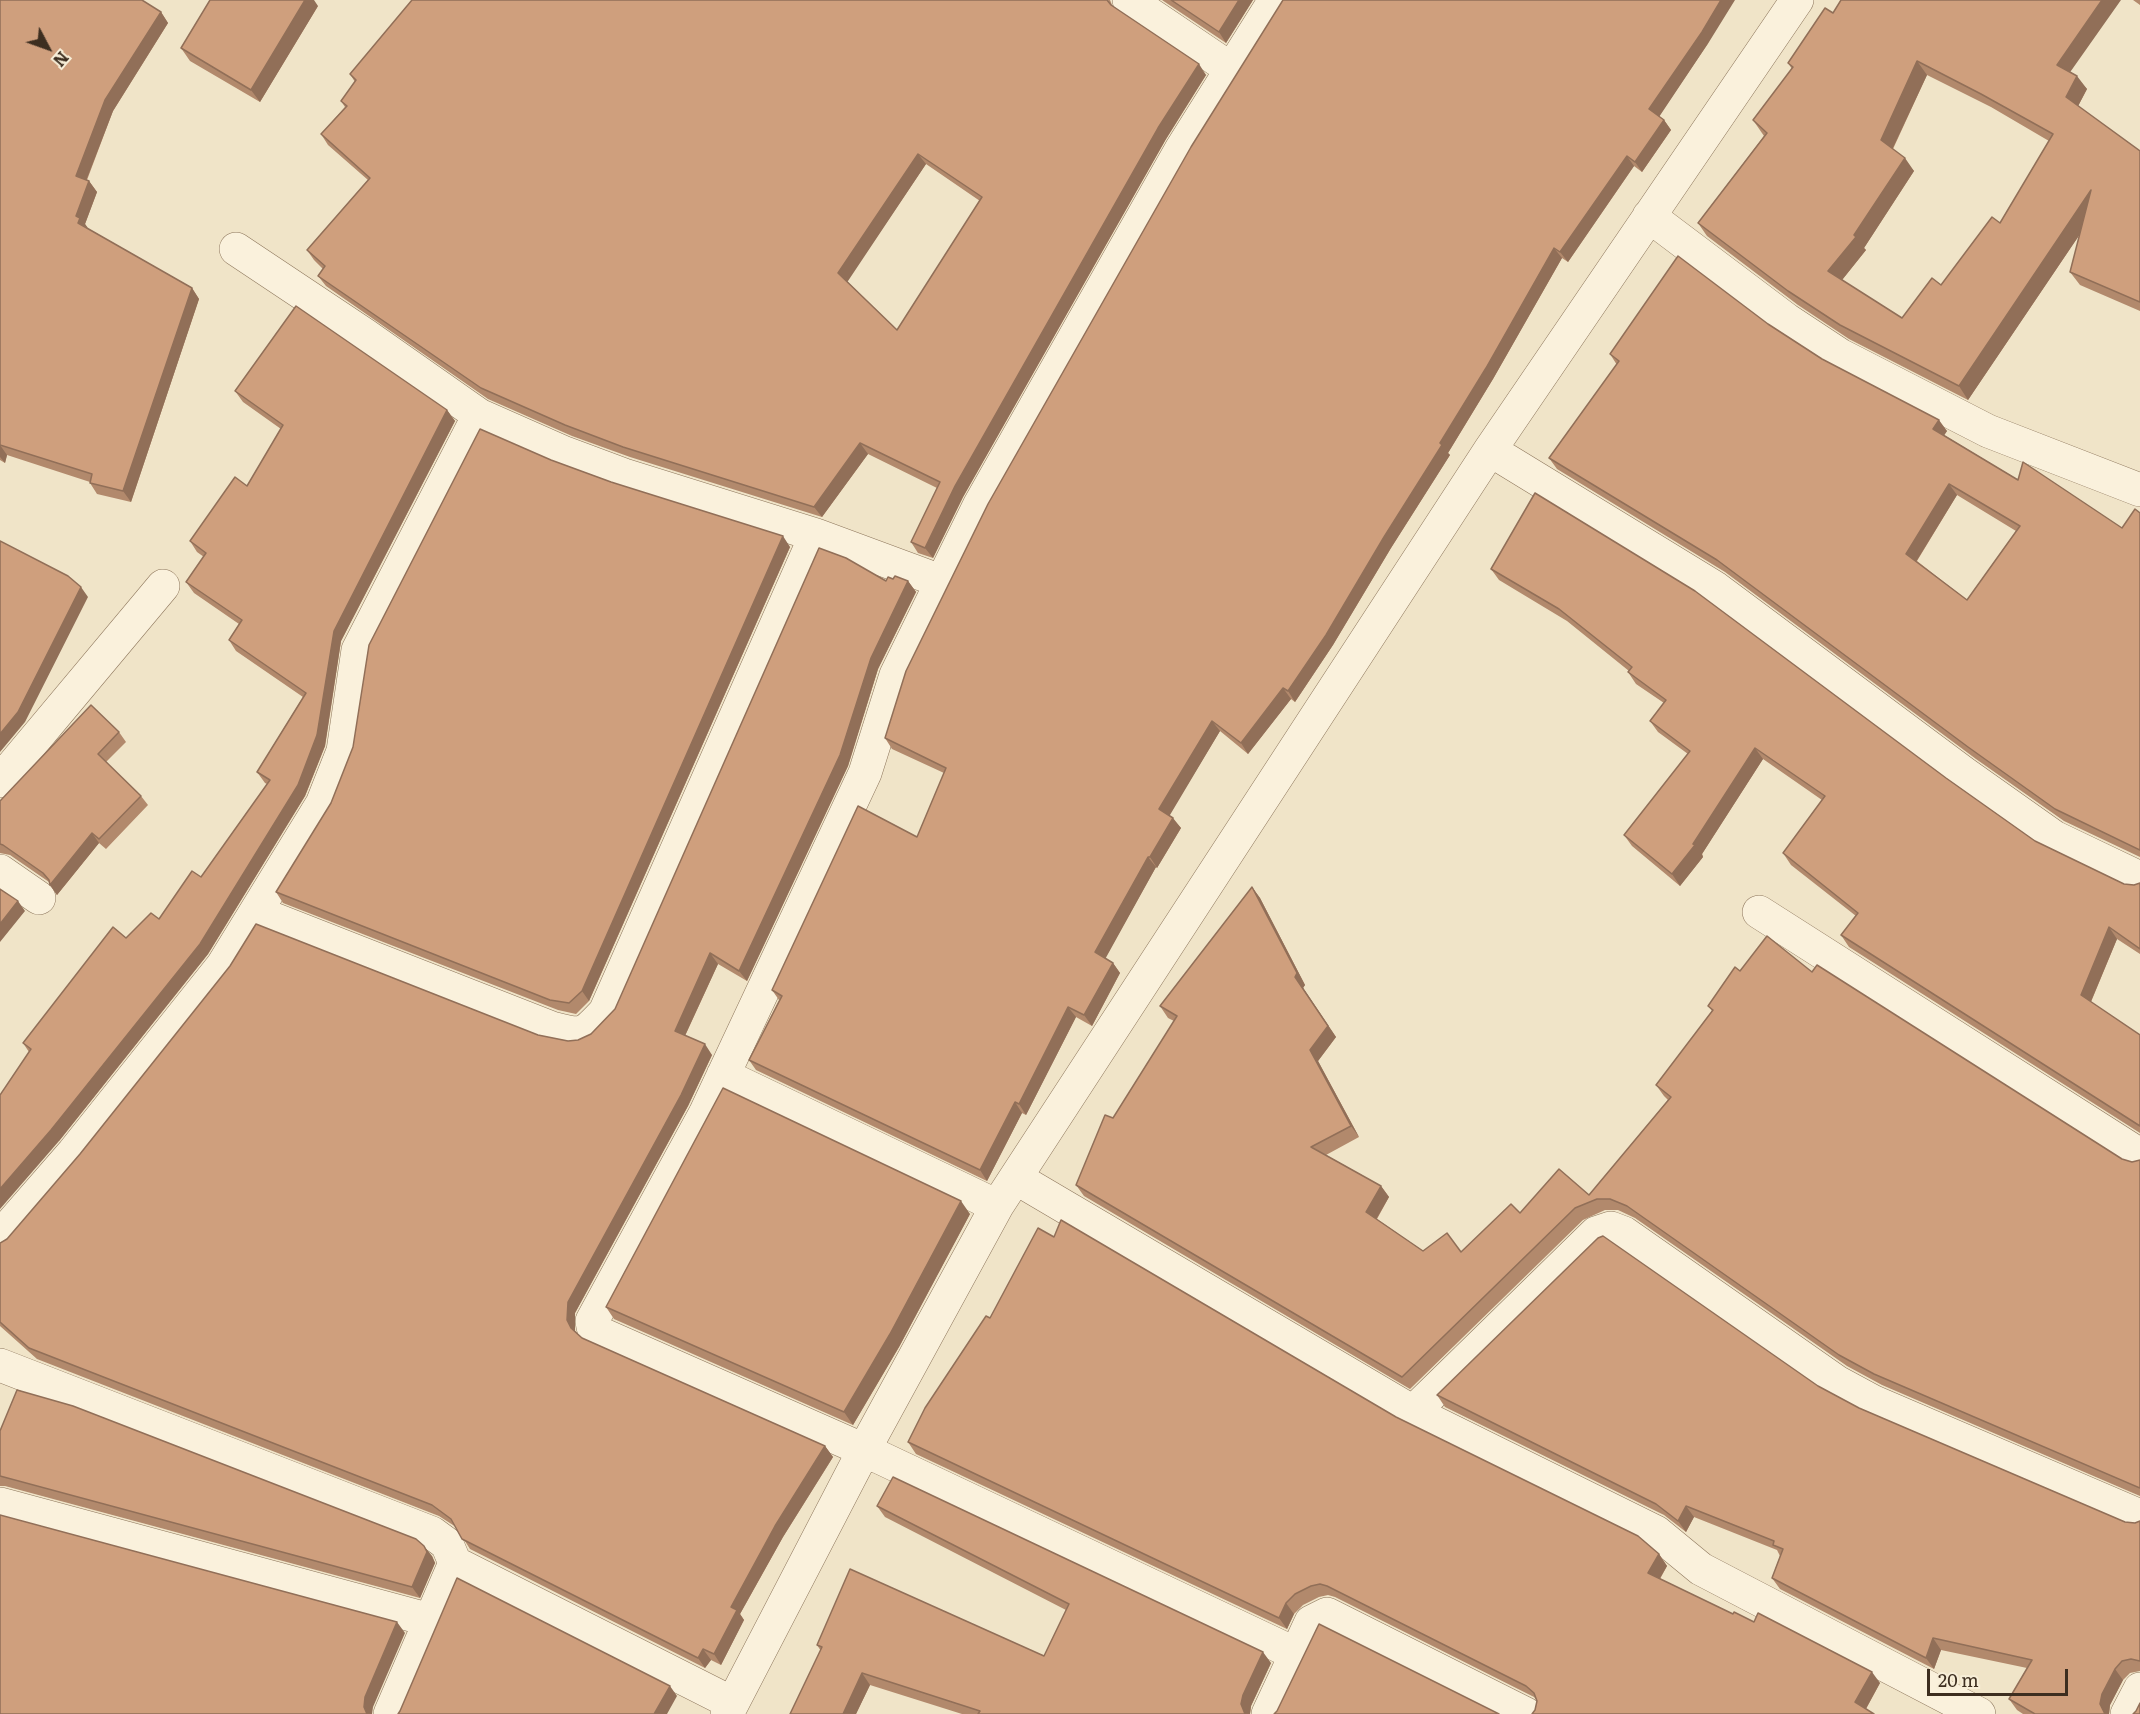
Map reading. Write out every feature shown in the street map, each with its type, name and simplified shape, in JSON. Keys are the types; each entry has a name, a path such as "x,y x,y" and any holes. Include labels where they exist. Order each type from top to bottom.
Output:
{"street":[{"path":"1129,0 1231,69"},
{"path":"1275,0 1182,148 979,506 897,675 865,774 705,1114 592,1321 597,1332 864,1450 1296,1654"},
{"path":"0,1365 432,1533 447,1544 455,1563 729,1708 864,1450 997,1206 1490,450 1797,0"},
{"path":"1649,216 1787,320 1840,355 1988,431 2140,490"},
{"path":"236,249 479,415 565,453 624,475 816,536 943,582"},
{"path":"0,1237 73,1153 223,965 322,804 343,751 358,650 479,415"},
{"path":"1490,450 1714,587 1965,774 2054,837 2140,878"},
{"path":"256,912 552,1028 577,1035 586,1032 604,1012 816,536"},
{"path":"0,781 163,586"},
{"path":"0,871 39,898"},
{"path":"1759,912 2140,1155"},
{"path":"723,1075 997,1206"},
{"path":"1016,1178 1413,1412 1656,1532 1701,1569 1979,1714"},
{"path":"1413,1412 1596,1233 1611,1228 1624,1233 1837,1382 1885,1406 2140,1516"},
{"path":"0,1504 430,1620"},
{"path":"390,1714 455,1563"},
{"path":"1268,1714 1311,1622 1327,1614 1526,1714"},
{"path":"2127,1714 2140,1689"}],"building":[{"path":"0,0 142,0 161,12 105,100 76,176 89,181 76,216 80,218 78,223 192,288 123,491 90,483 92,474 0,445"},
{"path":"210,0 305,0 251,90 181,48"},
{"path":"412,0 1107,0 1111,5 1199,64 1158,128 955,486 925,548 911,542 940,482 860,443 814,507 623,447 565,425 481,388 318,276 325,266 307,250 370,178 321,134 347,106 341,101 356,80 350,74","holes":["918,154 982,197 897,330 838,273"]},
{"path":"1171,0 1239,0 1219,32"},
{"path":"1283,0 1721,0 1649,109 1664,120 1635,162 1627,156 1560,252 1554,248 1486,368 1440,443 1442,445 1326,635 1288,691 1283,688 1241,743 1212,721 1159,809 1173,818 1148,857 1095,952 1113,963 1084,1015 1068,1007 1019,1104 1015,1102 980,1170 749,1060 782,996 772,990 858,806 917,837 946,768 885,738 906,671 988,504 1191,147"},
{"path":"1841,0 2102,0 2057,65 2077,76 2066,97 2140,151 2140,302 2070,272 2091,190 1959,386 1840,325 1788,291 1698,223 1767,133 1753,120 1793,67 1788,63 1825,8 1833,13","holes":["1917,61 2053,134 2000,223 1992,217 1941,285 1932,278 1902,318 1828,271 1856,237 1854,235 1905,158 1881,140"]},
{"path":"1678,256 1768,324 1822,359 1939,420 1933,429 2018,480 2023,462 2122,528 2135,509 2140,513 2140,850 2055,809 1717,560 1549,458 1619,361 1610,354","holes":["1949,484 2020,526 1967,600 1906,554"]},
{"path":"296,306 447,410 334,631 317,735 298,785 200,944 51,1130 0,1189 0,1095 31,1049 23,1043 113,927 126,938 151,913 159,919 192,871 201,877 270,780 257,772 306,693 229,640 242,620 186,582 206,553 190,541 235,477 247,486 283,425 235,391"},
{"path":"480,429 551,460 611,482 783,536 582,991 569,1003 550,1000 276,892 331,803 353,747 369,645"},
{"path":"1535,493 1695,591 1946,778 2035,841 2124,884 2140,883 2140,949 2109,927 2081,995 2140,1035 2140,1126 1841,935 1858,913 1783,853 1825,796 1755,748 1693,844 1695,845 1672,874 1624,835 1690,751 1650,721 1666,700 1628,672 1632,667 1559,609 1491,569"},
{"path":"0,541 68,576 81,587 18,712 0,734"},
{"path":"819,548 846,558 886,581 888,577 893,579 895,576 908,581 871,658 840,755 739,971 710,953 675,1031 705,1044 681,1095 568,1302 567,1320 571,1328 582,1338 825,1446 775,1526 731,1607 737,1610 714,1654 703,1649 698,1658 462,1539 451,1519 432,1505 29,1348 0,1322 0,1243 7,1239 80,1154 230,966 256,924 538,1035 568,1041 578,1040 591,1034 615,1009"},
{"path":"91,705 119,732 98,754 141,796 99,839 92,833 50,885 43,873 0,844 0,801"},
{"path":"1252,887 1297,973 1295,977 1328,1026 1310,1050 1351,1126 1311,1147 1381,1186 1366,1212 1423,1251 1447,1233 1461,1252 1511,1204 1520,1213 1559,1169 1589,1195 1671,1097 1656,1085 1713,1010 1708,1006 1735,967 1740,971 1767,936 1812,972 1817,965 2122,1159 2132,1162 2140,1160 2140,1488 1874,1374 1839,1355 1627,1206 1610,1199 1597,1199 1575,1208 1402,1377 1076,1185 1105,1115 1113,1118 1177,1016 1160,1006"},
{"path":"0,889 18,901 0,924"},
{"path":"723,1088 961,1201 890,1334 844,1412 606,1307"},
{"path":"1061,1220 1396,1417 1638,1536 1659,1554 1648,1573 1754,1622 1758,1613 1872,1672 1855,1702 1874,1714 1532,1714 1537,1701 1534,1693 1526,1686 1327,1586 1320,1584 1311,1586 1295,1594 1286,1603 1279,1618 908,1442 925,1408 986,1316 990,1318 1038,1228 1054,1237"},
{"path":"1603,1236 1818,1386 1859,1408 2125,1522 2140,1521 2140,1661 2131,1659 2122,1661 2115,1669 2102,1694 2100,1704 2105,1714 2035,1714 2009,1699 2032,1660 1933,1638 1926,1658 1772,1578 1783,1549 1773,1545 1774,1541 1686,1506 1678,1521 1656,1504 1437,1395 1598,1238"},
{"path":"17,1390 73,1406 416,1539 427,1552 412,1587 0,1476 0,1431"},
{"path":"893,1477 1263,1652 1243,1695 1241,1704 1245,1714 978,1714 980,1711 862,1673 843,1714 790,1714 822,1647 817,1645 850,1569 1044,1656 1069,1604 877,1506"},
{"path":"0,1515 397,1622 365,1697 364,1707 367,1714 0,1714"},
{"path":"457,1578 670,1686 654,1714 398,1714"},
{"path":"1319,1624 1499,1714 1274,1714"},
{"path":"2140,1703 2140,1714 2133,1714 2136,1711"}]}
